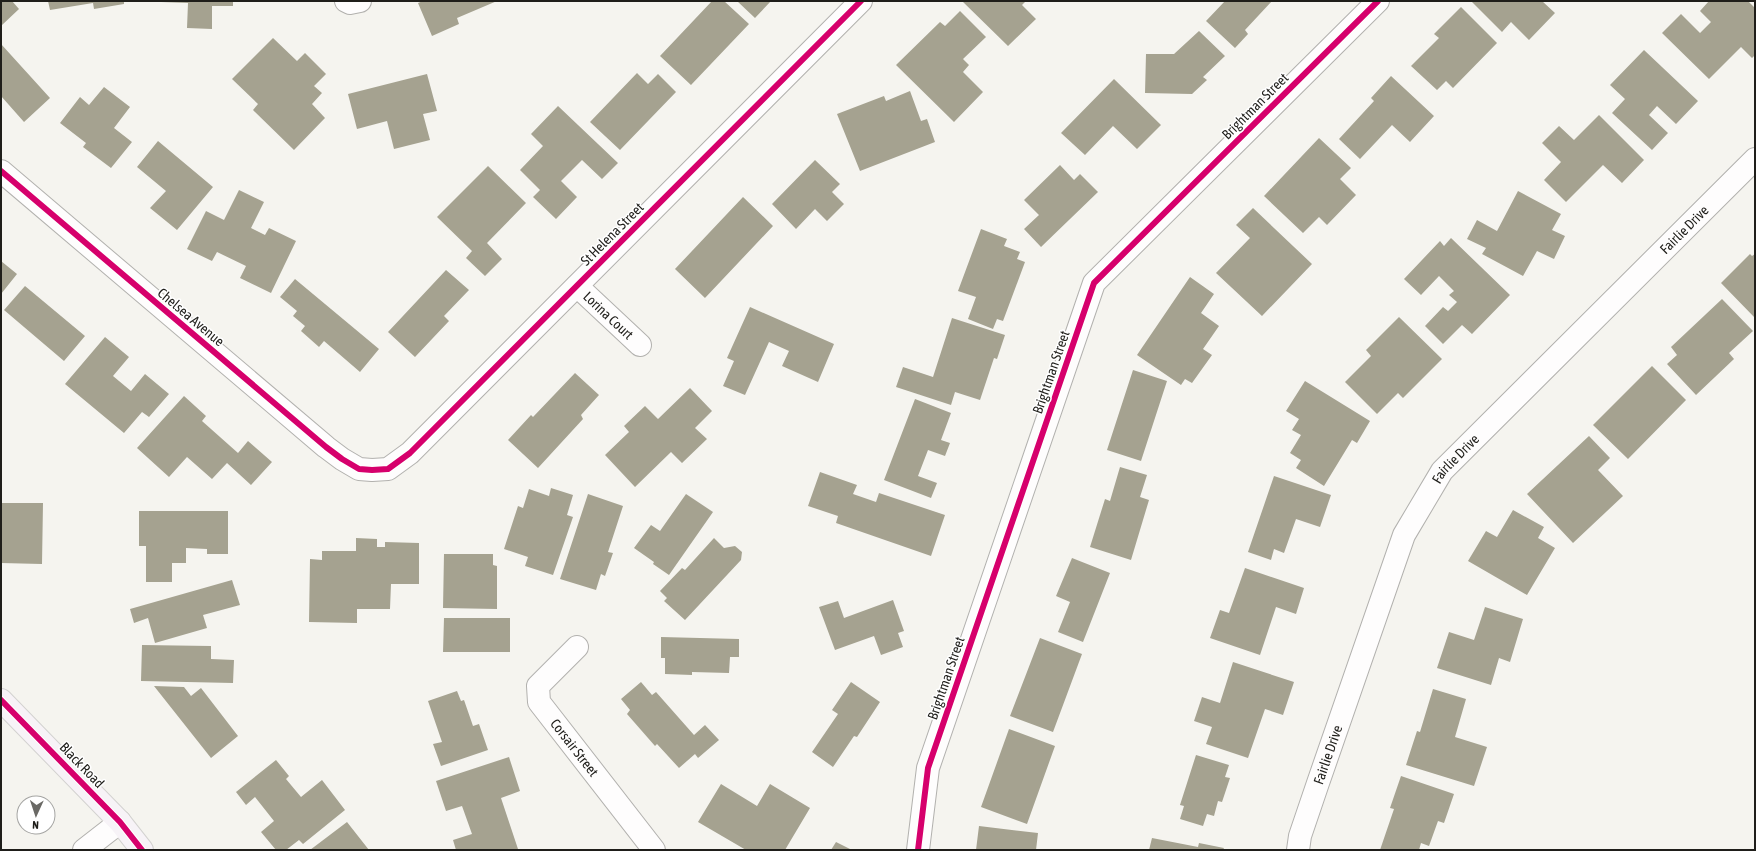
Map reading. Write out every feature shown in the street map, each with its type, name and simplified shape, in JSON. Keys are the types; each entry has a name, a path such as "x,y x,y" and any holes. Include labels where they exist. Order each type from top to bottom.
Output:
{"main road":[{"name":"Black Road","path":"1,700 120,822 142,850"}],"street":[{"path":"346,1 350,3 360,1"},
{"name":"St Helena Street","path":"372,470 388,469 410,453 861,1"},
{"name":"Brightman Street","path":"918,850 928,768 1094,283 1378,1"},
{"name":"Fairlie Drive","path":"1298,850 1300,836 1404,535 1442,471 1755,159"},
{"name":"Chelsea Avenue","path":"1,171 326,448 359,469 372,470"},
{"name":"Lorina Court","path":"577,286 640,345"},
{"name":"Corsair Street","path":"577,647 538,686 539,702 654,850"},
{"path":"84,850 120,822"}],"building":[{"path":"1,1 12,1 19,9 1,26"},
{"path":"48,1 124,1 124,4 94,9 93,3 50,10"},
{"path":"161,1 233,1 233,6 212,6 212,29 187,28 188,3"},
{"path":"423,1 497,1 457,18 459,24 432,36 418,3"},
{"path":"712,1 724,1 749,24 691,85 660,56"},
{"path":"737,1 771,1 755,18"},
{"path":"962,1 1026,1 1022,5 1036,19 1008,46"},
{"path":"1225,1 1272,1 1245,30 1248,34 1235,48 1206,21"},
{"path":"1471,1 1542,1 1555,13 1529,40 1511,22 1502,32"},
{"path":"1709,1 1748,1 1755,8 1755,55 1752,58 1741,47 1709,79 1662,33 1681,14 1700,33 1711,22 1700,11"},
{"path":"1461,7 1497,43 1453,88 1446,81 1437,90 1411,66 1439,38 1434,34"},
{"path":"960,11 986,37 963,59 969,65 963,72 983,92 954,122 896,65 940,22 945,26"},
{"path":"1199,31 1225,56 1203,77 1207,80 1192,94 1145,93 1146,54 1174,54"},
{"path":"273,38 297,61 305,53 326,74 314,86 322,93 312,104 325,118 294,150 253,110 258,104 232,79"},
{"path":"1,44 50,98 24,122 1,96"},
{"path":"1644,50 1698,101 1676,124 1657,106 1649,115 1668,133 1652,150 1612,113 1625,99 1610,85"},
{"path":"637,73 648,84 658,74 676,92 620,150 590,122"},
{"path":"427,74 437,111 423,114 430,140 394,149 387,121 357,129 348,94"},
{"path":"1391,76 1434,116 1410,142 1392,125 1360,159 1339,139 1374,101 1371,98"},
{"path":"1114,79 1161,125 1137,149 1113,126 1085,155 1061,133"},
{"path":"104,87 130,107 114,128 132,142 111,168 83,147 86,143 60,123 80,97 89,105"},
{"path":"910,91 921,121 927,119 935,142 860,171 837,114 884,96 886,101"},
{"path":"558,106 618,163 602,179 582,160 561,181 577,197 556,219 533,197 540,190 520,170 543,146 531,134"},
{"path":"1599,115 1644,160 1622,183 1603,165 1566,202 1544,180 1561,162 1542,143 1559,126 1574,140"},
{"path":"1319,138 1351,168 1340,179 1356,195 1327,225 1319,217 1303,233 1264,196"},
{"path":"158,141 213,187 177,230 150,208 166,191 137,167"},
{"path":"815,160 840,184 832,192 844,204 827,221 815,209 796,229 772,204"},
{"path":"1060,165 1074,180 1080,174 1098,192 1041,247 1024,229 1039,215 1024,200"},
{"path":"488,166 526,203 487,243 502,259 485,276 466,258 472,251 437,217"},
{"path":"239,190 264,202 251,228 265,235 269,228 296,241 271,293 240,278 246,266 217,252 212,261 187,249 206,211 224,220"},
{"path":"1518,191 1561,214 1552,230 1565,236 1554,259 1537,251 1523,276 1482,254 1486,248 1467,239 1477,220 1497,231"},
{"path":"743,197 773,226 705,298 675,269"},
{"path":"1253,208 1312,264 1262,316 1216,273 1250,238 1236,225"},
{"path":"981,229 1007,239 1004,246 1020,252 1017,259 1025,262 1003,321 997,319 993,329 968,319 976,297 958,291"},
{"path":"1451,238 1510,295 1472,334 1462,325 1443,344 1425,326 1443,307 1448,311 1457,302 1449,295 1454,291 1439,276 1421,295 1404,279 1440,241 1444,246"},
{"path":"1750,254 1752,256 1755,254 1755,318 1721,283"},
{"path":"1,261 17,274 1,294"},
{"path":"446,270 469,290 444,316 449,321 415,357 388,332"},
{"path":"1190,277 1214,294 1201,313 1219,326 1203,349 1212,355 1192,383 1185,379 1181,385 1137,355"},
{"path":"295,279 379,349 360,372 324,341 319,347 301,331 305,326 293,316 297,311 280,297"},
{"path":"25,286 85,336 64,361 4,310"},
{"path":"1722,299 1753,331 1729,353 1734,359 1696,395 1667,364 1677,355 1671,347"},
{"path":"750,307 834,344 818,382 782,366 789,351 769,342 745,395 723,386 734,361 727,358"},
{"path":"1399,317 1442,359 1403,398 1398,393 1377,414 1345,382 1371,356 1366,350"},
{"path":"952,318 1005,335 997,359 994,358 980,400 955,392 951,405 896,387 903,367 933,377"},
{"path":"105,337 129,357 113,376 131,391 145,374 169,394 149,417 142,412 124,433 65,384"},
{"path":"1652,366 1686,400 1628,459 1593,425"},
{"path":"1133,370 1167,381 1141,461 1107,450"},
{"path":"575,373 599,395 581,415 583,419 538,468 508,440 531,415 533,417"},
{"path":"1305,381 1370,421 1357,443 1352,440 1324,486 1296,468 1301,460 1290,453 1301,435 1292,430 1299,419 1286,411"},
{"path":"690,388 712,411 695,428 707,439 682,463 671,452 635,487 605,455 629,432 624,426 645,406 658,419"},
{"path":"184,396 206,416 202,421 238,453 248,441 272,462 251,485 227,463 212,479 187,457 169,477 137,448"},
{"path":"915,399 951,413 941,440 950,443 945,456 928,450 918,476 937,483 931,498 884,480"},
{"path":"1589,436 1610,458 1598,470 1623,496 1573,543 1527,494"},
{"path":"1120,467 1147,475 1140,497 1149,500 1131,560 1090,547 1105,499 1110,501"},
{"path":"820,472 857,485 853,494 876,502 879,493 945,515 931,556 836,523 838,516 808,506"},
{"path":"1274,476 1331,495 1320,527 1296,519 1284,553 1274,549 1271,560 1248,552"},
{"path":"551,488 573,495 567,515 573,517 553,575 525,566 528,557 504,549 518,506 523,508 529,489 549,496"},
{"path":"588,494 623,506 608,552 613,553 605,576 601,574 596,590 560,579"},
{"path":"686,494 713,512 669,575 634,548 651,525 660,531"},
{"path":"1,503 43,503 42,564 1,563"},
{"path":"1513,510 1544,527 1538,538 1555,548 1527,595 1468,561 1486,531 1497,537"},
{"path":"139,511 228,511 228,554 207,554 207,549 186,548 186,563 172,563 172,582 146,582 146,546 139,546"},
{"path":"356,538 377,539 377,547 385,547 385,542 419,543 419,584 391,584 390,609 357,609 357,623 309,622 310,559 322,560 322,551 356,551"},
{"path":"714,538 724,548 735,546 742,552 741,560 685,620 664,601 667,598 660,591 682,568 685,570"},
{"path":"444,554 493,554 493,565 497,566 497,609 443,608"},
{"path":"1072,558 1110,573 1083,642 1058,632 1070,602 1056,596"},
{"path":"1245,568 1304,588 1296,614 1276,607 1260,655 1210,638 1220,610 1229,613"},
{"path":"232,580 240,605 203,615 207,628 155,643 148,618 134,623 130,609"},
{"path":"893,600 904,631 898,633 903,647 881,655 874,636 835,650 819,607 838,601 844,618"},
{"path":"1485,607 1523,619 1510,662 1499,658 1491,685 1437,668 1449,632 1474,640"},
{"path":"444,618 510,618 510,652 443,652"},
{"path":"661,637 739,639 739,657 730,657 729,673 692,672 692,675 665,674 665,658 661,658"},
{"path":"1040,638 1082,654 1053,732 1010,716"},
{"path":"142,645 211,646 211,659 234,660 233,683 141,681"},
{"path":"1233,662 1294,682 1283,715 1265,709 1248,758 1206,744 1212,727 1194,721 1202,697 1220,703"},
{"path":"641,682 652,695 656,692 694,735 705,725 719,740 698,758 695,754 679,768 657,744 655,746 627,714 630,710 621,699"},
{"path":"851,682 880,702 857,737 854,736 833,767 812,752 838,714 832,710"},
{"path":"154,686 184,687 191,696 201,688 238,736 211,758"},
{"path":"1433,689 1466,699 1455,737 1487,747 1474,786 1406,765 1417,731 1420,732"},
{"path":"457,691 461,701 464,700 473,726 479,724 488,750 441,766 433,744 442,742 428,701"},
{"path":"1009,729 1055,746 1027,824 981,807"},
{"path":"1196,755 1229,765 1225,777 1230,778 1222,802 1218,801 1214,816 1207,814 1203,826 1180,819 1184,806 1180,805"},
{"path":"509,757 520,791 501,798 518,849 456,850 453,840 472,834 462,806 446,811 436,781"},
{"path":"276,760 289,776 286,779 301,797 322,780 345,810 303,844 299,840 286,850 276,850 261,832 274,821 255,797 246,805 236,792"},
{"path":"1401,776 1454,794 1444,823 1438,821 1429,846 1421,843 1419,850 1380,850 1394,809 1390,808"},
{"path":"721,784 757,806 770,784 810,808 785,850 746,850 698,822"},
{"path":"347,822 369,850 310,850"},
{"path":"979,826 1038,833 1036,850 976,850"},
{"path":"1152,838 1198,847 1199,843 1224,848 1223,850 1149,850"},
{"path":"836,842 852,850 831,850"}],"cycle path":[{"path":"1,171 326,447 359,469 388,469 410,453 861,1"},
{"path":"918,850 928,768 1094,283 1378,1"},
{"path":"1,700 120,822 142,850"}]}
